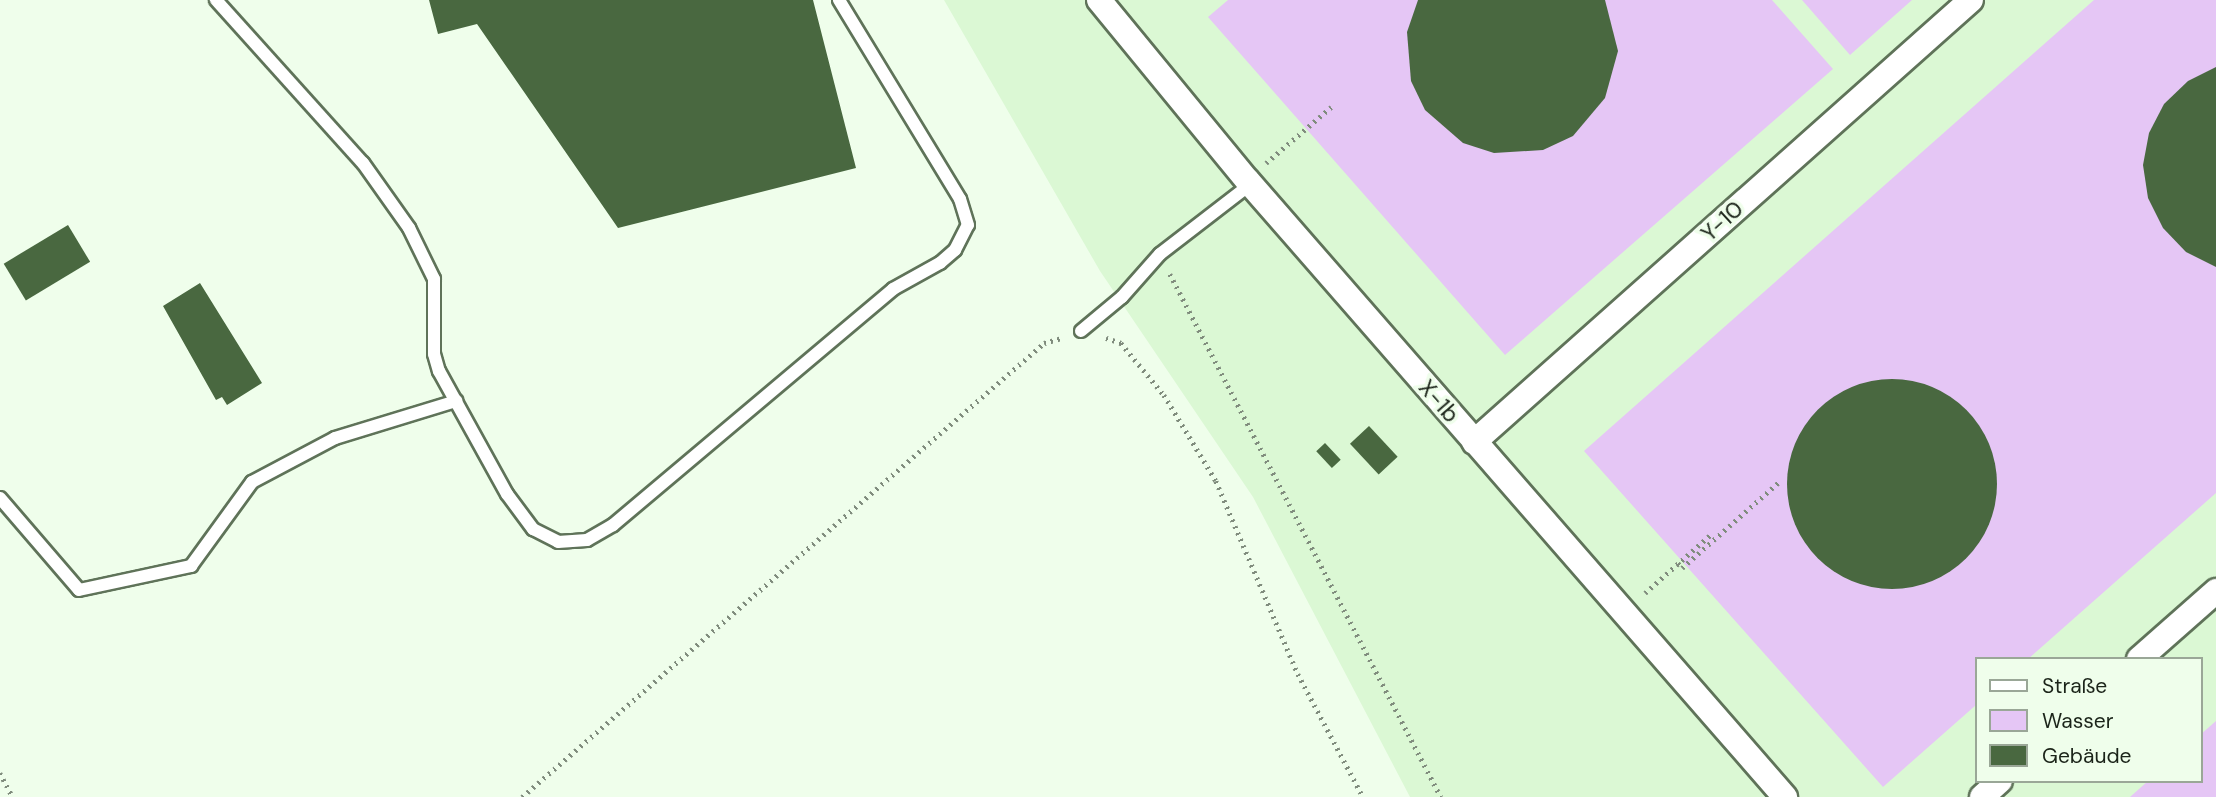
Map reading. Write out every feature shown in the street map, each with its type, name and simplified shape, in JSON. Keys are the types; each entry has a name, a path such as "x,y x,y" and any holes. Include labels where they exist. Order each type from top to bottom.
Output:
{"street":[{"name":"Y-10","path":"1474,442 1970,0"},
{"name":"X-1b","path":"1109,3 1249,182 1785,797"},
{"path":"2141,657 2216,591"},
{"path":"1982,797 1998,783"}],"lane":[{"path":"216,0 346,142 409,228 434,279 434,354 456,401 507,494 533,530 558,542 587,540 613,525 893,289 955,250 968,225 960,199 839,0"},
{"path":"1081,331 1122,297 1160,254 1249,182"},
{"path":"0,498 79,590 191,566 252,482 335,438 456,401"}],"path":[{"path":"1249,182 1331,107"},
{"path":"1160,254 1441,797"},
{"path":"522,797 1044,343 1081,331 1121,343 1164,395 1216,481 1298,674 1363,797"},
{"path":"1678,563 1682,568 1781,480"},
{"path":"1623,612 1710,535"},
{"path":"0,773 13,797"}],"shaded area":[{"path":"944,0 2216,0 2216,797 1410,797 1253,497 1100,271"}],"water":[{"path":"1228,0 1772,0 1833,69 1505,355 1208,17"},
{"path":"1802,0 1912,0 1850,55"},
{"path":"2094,0 2216,0 2216,493 2030,657 1974,657 1974,707 1883,787 1584,451"},
{"path":"2216,721 2216,797 2130,797 2146,783 2202,783 2202,733"}],"building":[{"path":"429,0 813,0 856,168 618,228 477,24 438,34"},
{"path":"1418,0 1605,0 1618,51 1605,98 1573,136 1543,150 1494,153 1463,143 1425,110 1411,81 1407,32"},
{"path":"2216,67 2216,267 2186,252 2163,228 2148,198 2143,165 2149,133 2164,104 2188,81"},
{"path":"68,225 90,262 26,300 4,264"},
{"path":"200,283 262,383 227,405 222,397 216,400 163,306"},
{"path":"1892,379 1913,381 1932,387 1951,396 1967,409 1980,425 1989,444 1995,463 1995,505 1989,524 1980,543 1967,559 1951,572 1932,581 1913,587 1892,589 1871,587 1852,581 1833,572 1817,559 1804,543 1795,524 1789,505 1787,484 1789,463 1795,444 1804,425 1817,409 1833,396 1852,387 1871,381"},
{"path":"1369,426 1398,457 1379,474 1350,444"},
{"path":"1325,443 1341,460 1332,468 1316,451"}]}
